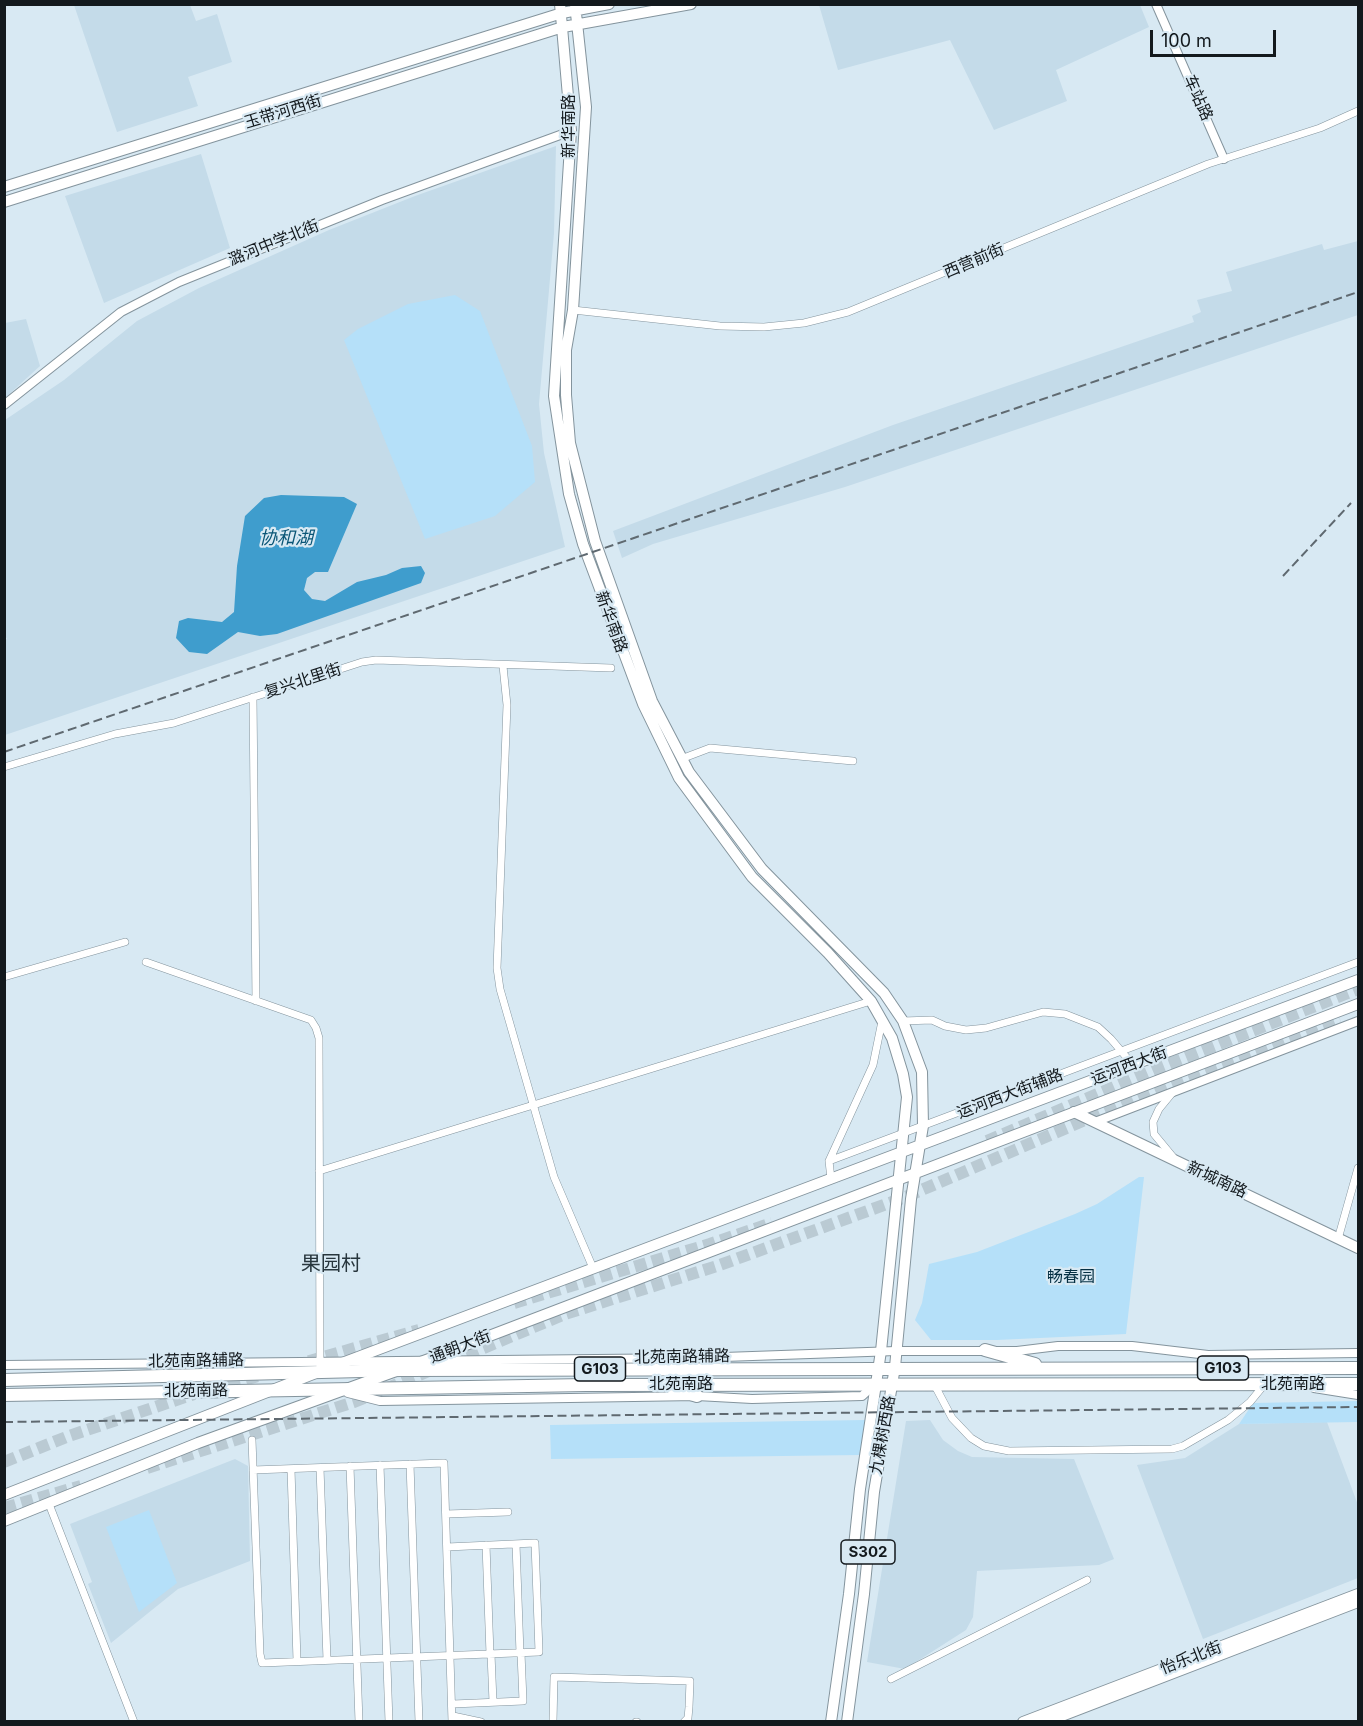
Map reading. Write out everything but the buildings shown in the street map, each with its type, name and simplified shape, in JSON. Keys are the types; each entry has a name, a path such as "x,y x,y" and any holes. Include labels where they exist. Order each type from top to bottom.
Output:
{"highway":[{"path":"985,1350 1051,1369"},
{"name":"北苑南路","path":"4,1380 320,1366 401,1370 879,1367 1359,1368"},
{"name":"北苑南路","path":"4,1395 659,1384 1359,1384"},
{"path":"659,1384 697,1396"}],"main road":[{"name":"玉带河西街","path":"4,187 561,9 609,4"},
{"name":"玉带河西街","path":"4,202 563,27 691,4"},
{"name":"新华南路","path":"575,8 586,107 573,310 567,350 566,395 570,443 580,490 639,668 665,730 681,759 762,869 884,993 903,1021 922,1071 923,1126 918,1148"},
{"name":"新华南路","path":"561,9 571,131 554,396 565,475 583,544 643,704 679,778 752,877 828,953 871,1001 882,1019 903,1074 907,1097 901,1154"},
{"name":"运河西大街","path":"901,1154 1359,980"},
{"name":"运河西大街","path":"915,1174 1359,1004"},
{"name":"新城南路","path":"1074,1112 1359,1248"},
{"name":"九棵树西路","path":"847,1722 864,1594 874,1492 895,1367 918,1148"},
{"name":"九棵树西路","path":"831,1722 849,1594 861,1478 881,1352 901,1154"},
{"name":"通朝大街","path":"4,1495 276,1389 320,1366 351,1360 901,1154"},
{"name":"通朝大街","path":"4,1521 198,1443 339,1390 401,1370 915,1174"},
{"name":"怡乐北街","path":"1023,1722 1359,1594"},
{"name":"怡乐北街","path":"1046,1722 1359,1602"}],"street":[{"name":"车站路","path":"1156,4 1224,159"},
{"name":"西营前街","path":"573,310 720,326 764,327 804,323 848,312 1224,159 1320,128 1359,111"},
{"name":"潞河中学北街","path":"4,405 121,312 179,282 382,200 571,131"},
{"name":"复兴北里街","path":"4,767 115,734 174,723 376,660 611,668"},
{"path":"503,666 507,705 497,968 500,989 554,1178 593,1268"},
{"path":"253,697 256,1001"},
{"path":"681,759 710,748 853,761"},
{"path":"4,977 125,942"},
{"path":"146,962 311,1020 316,1028 319,1038 320,1366"},
{"name":"运河西大街辅路","path":"829,1161 1359,962"},
{"path":"319,1171 871,1001"},
{"path":"903,1021 932,1020 945,1026 966,1030 986,1028 1043,1012 1065,1014 1098,1028 1133,1065"},
{"path":"831,1179 829,1161 873,1065 882,1019"},
{"path":"1095,1122 1359,1021"},
{"path":"1173,1092 1159,1109 1153,1122 1154,1134 1161,1145 1177,1161"},
{"path":"1338,1239 1359,1168"},
{"name":"北苑南路辅路","path":"351,1360 695,1358 1132,1346 1208,1355 1359,1353"},
{"name":"北苑南路辅路","path":"4,1365 320,1366"},
{"path":"339,1390 380,1401 697,1396 752,1399 862,1396 876,1383"},
{"path":"934,1384 952,1418 971,1438 984,1446 1009,1451 1172,1449 1183,1446 1228,1420 1250,1402 1264,1385"},
{"path":"1296,1384 1359,1395"},
{"path":"252,1440 262,1663 539,1652 535,1544 447,1547"},
{"path":"253,1470 444,1463 452,1719 481,1722"},
{"path":"410,1464 419,1722"},
{"path":"380,1465 389,1722"},
{"path":"350,1466 359,1722"},
{"path":"320,1467 327,1660"},
{"path":"291,1469 297,1661"},
{"path":"49,1504 134,1722"},
{"path":"446,1514 508,1512"},
{"path":"453,1704 523,1701 516,1544"},
{"path":"486,1545 493,1702"},
{"path":"891,1679 1087,1580"},
{"path":"553,1722 554,1677 690,1680 689,1707 684,1722"}],"shaded area":[{"path":"74,5 190,5 196,21 217,14 232,62 188,77 198,106 117,132"},
{"path":"819,5 1140,5 1149,27 1056,70 1067,101 994,130 950,40 838,70"},
{"path":"556,146 554,233 539,404 544,453 565,547 5,735 4,640 7,639 4,633 5,420 64,380 137,321 199,288 329,230 415,196"},
{"path":"201,154 230,248 104,303 65,196"},
{"path":"1358,241 1358,315 845,487 653,544 622,558 613,531 893,425 1194,322 1192,316 1201,312 1197,300 1232,291 1226,272 1322,244 1324,250"},
{"path":"26,319 40,366 5,398 5,323"},
{"path":"930,1420 943,1440 958,1451 972,1457 1074,1459 1114,1559 1099,1565 977,1571 973,1617 966,1630 905,1669 867,1662 906,1421"},
{"path":"1327,1422 1358,1505 1358,1578 1203,1639 1137,1465 1185,1458 1239,1424"},
{"path":"235,1459 248,1466 250,1561 178,1589 111,1643 88,1584 92,1582 70,1524"}],"green space":[{"path":"455,295 480,311 532,446 535,482 495,516 425,539 344,340 358,329 408,304"},
{"name":"畅春园","path":"1139,1177 1144,1177 1126,1334 997,1340 931,1340 915,1320 922,1303 929,1264 977,1252 1075,1214 1097,1204"},
{"path":"1358,1401 1358,1422 1239,1424 1253,1403"},
{"path":"865,1420 860,1455 551,1459 550,1425"},
{"path":"149,1510 177,1583 139,1612 106,1527"}],"water":[{"name":"协和湖","path":"281,495 344,497 357,504 328,572 315,572 307,578 304,590 312,599 325,601 357,582 386,575 402,568 421,566 425,573 421,583 277,634 260,636 238,632 207,654 189,652 176,638 179,621 188,618 222,622 234,612 237,566 245,516 264,498"}],"tunnel":[{"path":"987,1141 1154,1070 1358,989"},
{"path":"450,1362 565,1314 717,1266 903,1198 1162,1087 1339,1017"},
{"path":"514,1303 772,1223"},
{"path":"274,1371 419,1330"},
{"path":"147,1468 354,1402 431,1370"},
{"path":"211,1389 258,1376"},
{"path":"4,1462 69,1436 194,1394"},
{"path":"4,1508 81,1486"}],"railway":[{"path":"4,752 1358,292"},
{"path":"1283,576 1351,503"},
{"path":"4,1422 1358,1407"}],"district":[{"name":"果园村","path":"331,1264"}]}
